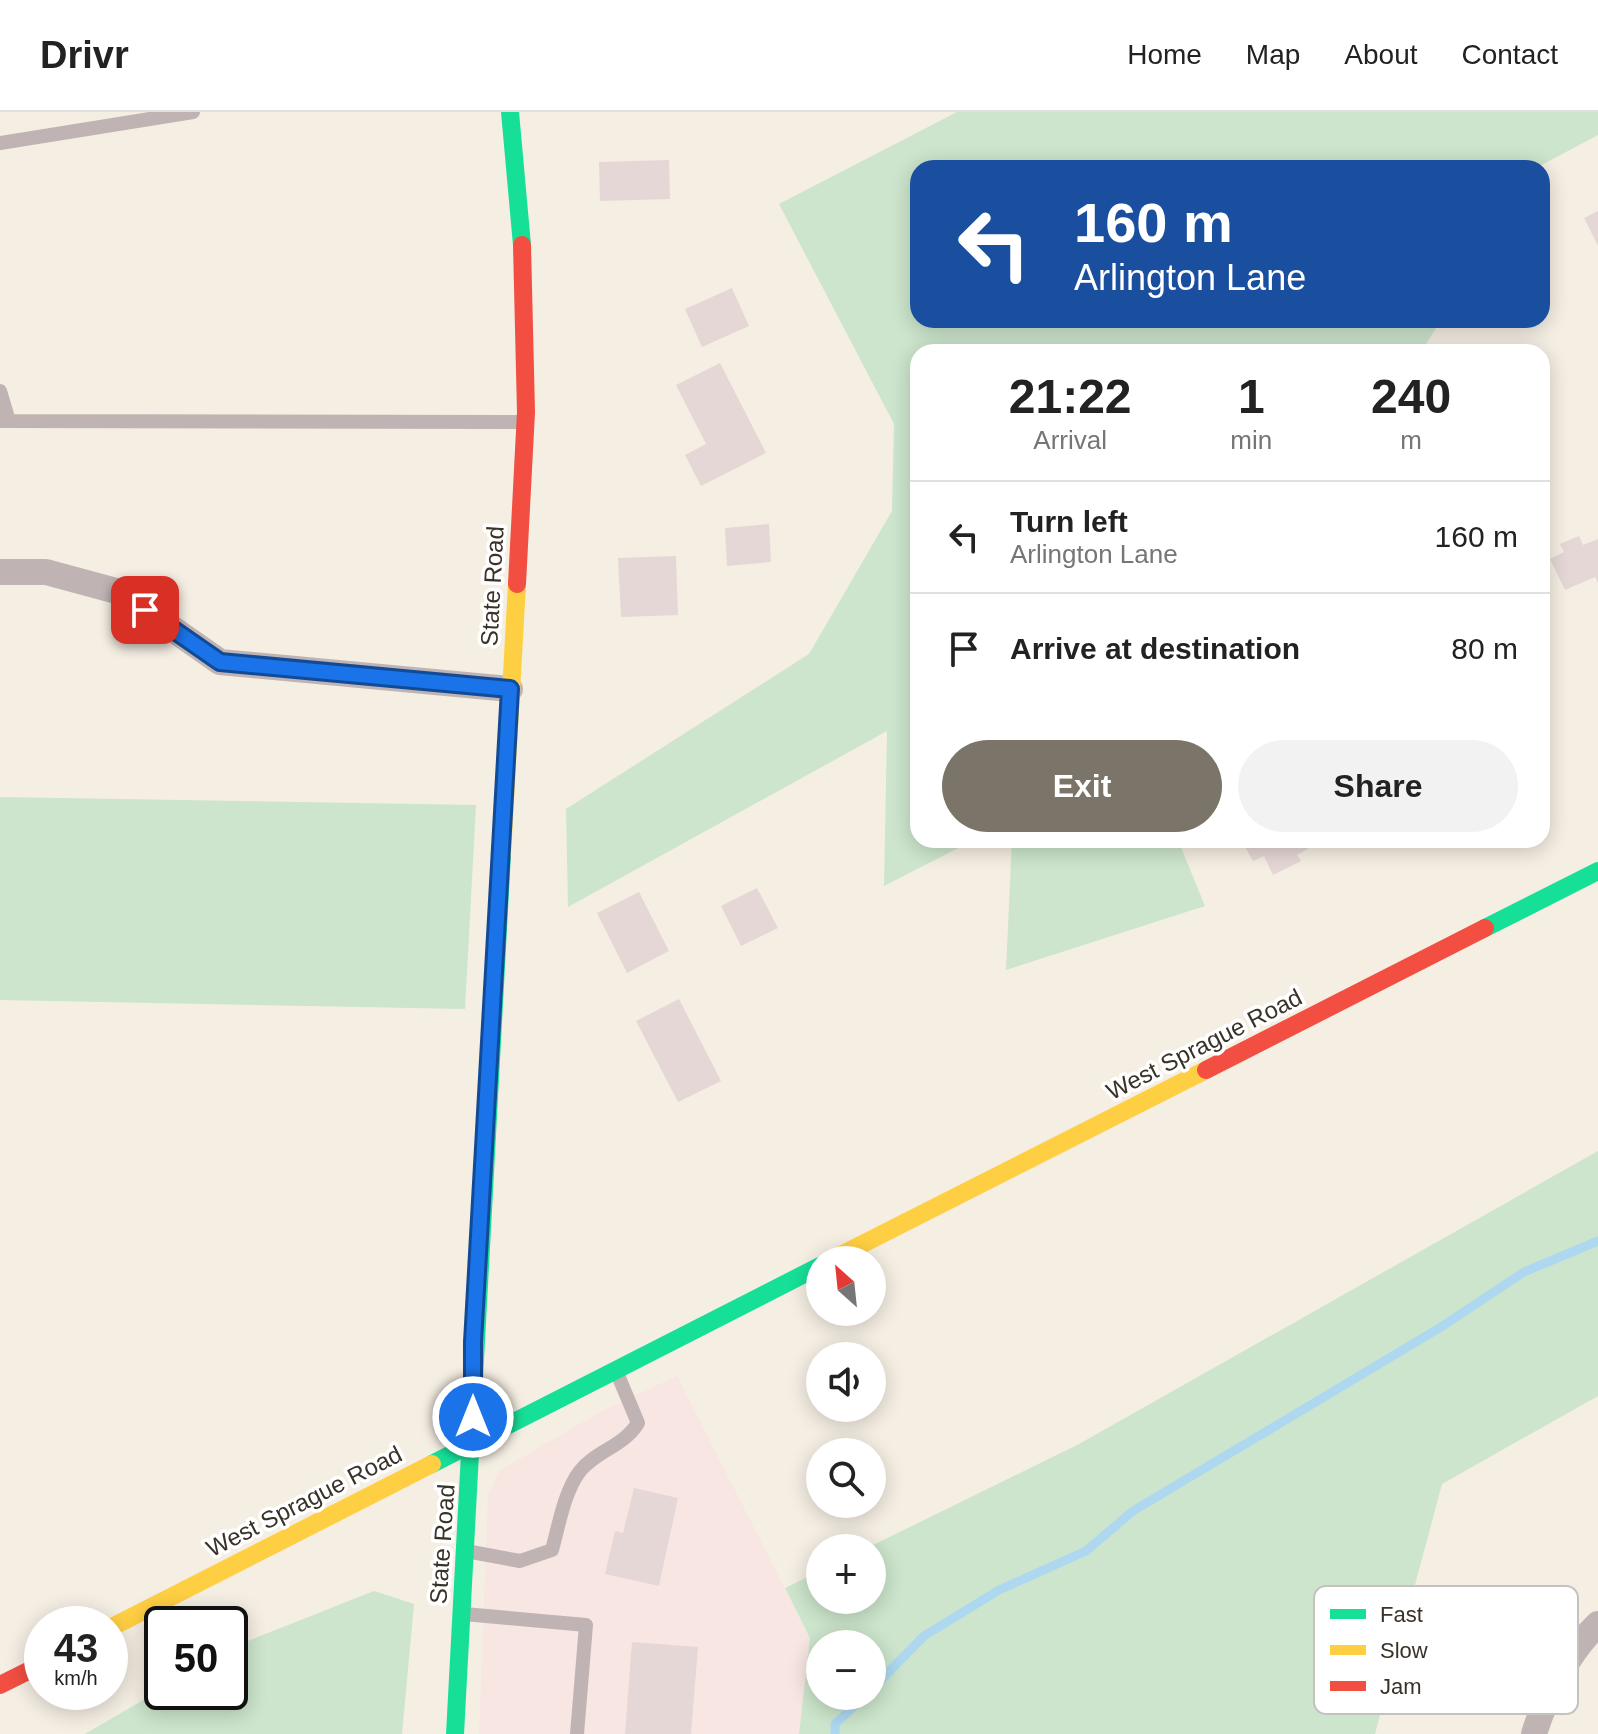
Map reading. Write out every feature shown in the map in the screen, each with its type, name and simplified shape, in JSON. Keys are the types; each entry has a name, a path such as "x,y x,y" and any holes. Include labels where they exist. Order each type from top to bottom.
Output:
{"street":[{"name":"State Road","path":"455,1734 472,1441 473,1342 526,422 525,285 510,112"},
{"path":"0,572 46,572 120,592 220,662 510,689"},
{"name":"West Sprague Road","path":"859,1246 1598,871"},
{"name":"West Sprague Road","path":"128,1619 806,1273"},
{"path":"1578,1648 1598,1624"},
{"path":"0,1685 24,1673"},
{"path":"1534,1734 1540,1714"}],"lane":[{"path":"0,143 193,112"},
{"path":"0,391 5,421 526,422"},
{"path":"466,1551 520,1561 552,1550 567,1500 581,1470 629,1438 638,1423 615,1369"},
{"path":"461,1614 586,1625 577,1734"}],"shaded area":[{"path":"677,1376 806,1630 806,1673 799,1734 479,1734 488,1496 499,1471 602,1411"}],"green space":[{"path":"957,112 1598,112 1598,135 1550,161 910,160 910,328 1436,328 1426,344 910,344 910,848 958,848 884,886 887,731 568,907 566,809 809,654 892,511 894,424 779,204"},
{"path":"0,797 476,805 465,1009 0,1000"},
{"path":"1012,848 1181,848 1205,906 1006,970"},
{"path":"1598,1151 1598,1396 1442,1484 1415,1586 1314,1586 1314,1714 1380,1714 1375,1734 799,1734 806,1673 806,1710 886,1710 886,1630 806,1630 785,1588 806,1578 806,1614 886,1614 886,1539 1079,1444"},
{"path":"374,1591 414,1604 402,1734 85,1734 144,1700 144,1710 248,1710 248,1641"}],"building":[{"path":"669,160 670,199 600,201 599,162"},
{"path":"1598,211 1598,246 1584,218"},
{"path":"732,288 749,326 702,347 685,309"},
{"path":"720,363 766,453 701,486 685,455 706,444 676,385"},
{"path":"769,524 771,562 727,566 725,528"},
{"path":"1579,536 1583,545 1598,539 1598,583 1595,577 1565,590 1550,559 1564,552 1560,544"},
{"path":"676,556 678,615 621,617 618,558"},
{"path":"1246,848 1308,849 1297,855 1301,861 1273,875 1264,856 1253,861"},
{"path":"757,888 778,928 741,946 721,906"},
{"path":"639,892 669,951 627,973 597,913"},
{"path":"679,999 721,1081 678,1102 636,1021"},
{"path":"634,1488 678,1498 659,1586 605,1574 615,1531 623,1533"},
{"path":"632,1642 698,1647 691,1734 625,1734"}],"waterway":[{"path":"886,1675 924,1636 999,1590 1086,1551 1133,1511 1441,1327 1524,1272 1598,1241"},
{"path":"835,1734 835,1724 850,1710"}],"traffic: fast":[{"path":"510,112 522,245"},
{"path":"455,1734 502,854"},
{"path":"1485,928 1598,871"},
{"path":"432,1464 806,1273"}],"traffic: slow":[{"path":"502,854 517,584"},
{"path":"859,1246 1206,1070"},
{"path":"128,1619 432,1464"}],"traffic: jam":[{"path":"517,584 526,412 522,245"},
{"path":"1206,1070 1485,928"},
{"path":"0,1685 24,1673"}],"route":[{"path":"145,610 220,662 510,689 473,1342 473,1417"}]}
